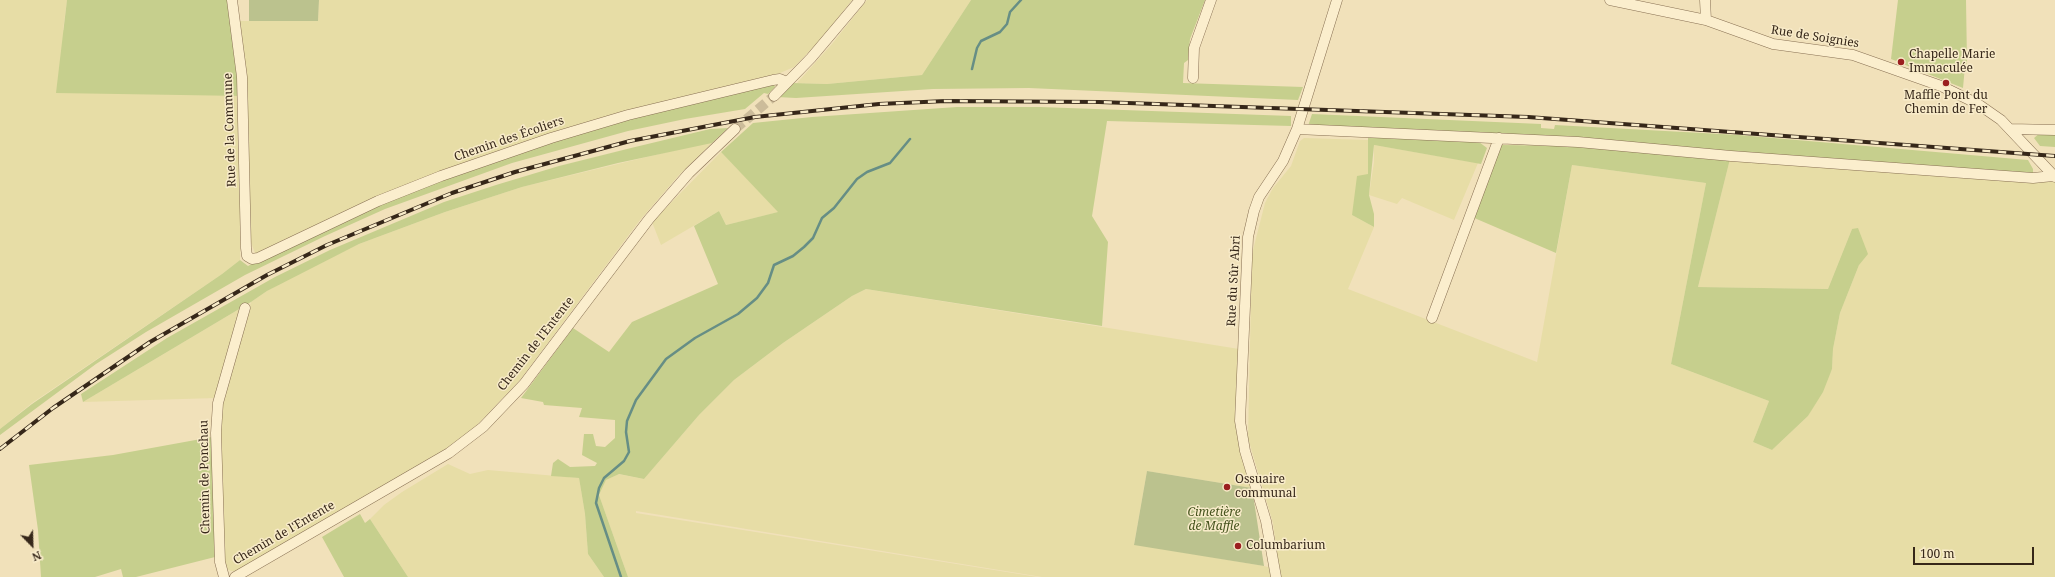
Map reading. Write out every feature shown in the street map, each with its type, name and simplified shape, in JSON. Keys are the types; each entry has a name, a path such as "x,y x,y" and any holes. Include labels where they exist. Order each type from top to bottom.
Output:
{"street":[{"name":"Rue de la Commune","path":"232,0 242,77 246,248 250,258"},
{"path":"774,96 811,58 860,0"},
{"path":"1193,78 1194,48 1211,0"},
{"name":"Rue du Sûr Abri","path":"1276,577 1266,521 1244,451 1240,421 1247,253 1254,211 1259,197 1283,160 1297,129 1337,0"},
{"name":"Rue de Soignies","path":"1610,0 1706,20 1773,44 1841,52 1887,66 1941,86 1978,104 1996,116 2054,176"},
{"path":"1705,0 1706,20"},
{"name":"Chemin des Écoliers","path":"250,258 258,258 384,198 551,138 628,115 773,80 780,79 787,82"},
{"name":"Chemin de l'Entente","path":"235,577 449,452 483,427 524,384 649,219 689,173 735,129"},
{"path":"1297,129 1578,142 1724,155 2033,178 2054,176"},
{"path":"2010,129 2055,130"},
{"path":"1432,318 1499,138"},
{"name":"Chemin de Ponchau","path":"224,577 220,562 216,433 218,402 245,308"}],"shaded area":[{"path":"0,0 67,0 63,30 243,96 240,260 222,274 32,403 0,429"},
{"path":"319,0 852,0 822,38 794,67 780,73 624,113 259,253 255,253 249,237 247,95 239,21 318,21"},
{"path":"867,0 971,0 922,75 827,84 797,83 832,44"},
{"path":"1304,138 1368,140 1368,174 1352,215 1374,227 1348,289 1537,362 1572,165 1706,183 1671,364 1769,401 1753,442 1772,450 1808,416 1832,369 1833,349 1840,313 1859,265 1852,229 1828,289 1698,287 1730,159 2055,177 2055,577 1280,577 1273,523 1248,438 1252,254 1265,203 1273,188 1291,166 1300,141"},
{"path":"709,142 712,143 679,175 640,220 520,380 474,428 443,451 236,571 227,569 224,563 220,434 221,407 251,302 293,276 359,244 445,212 522,187"},
{"path":"1374,145 1478,163 1454,220 1402,198 1397,204 1369,195 1374,162"},
{"path":"721,152 779,212 726,225 719,211 661,245 652,222"},
{"path":"866,289 1239,349 1237,420 1252,488 1147,471 1134,544 1264,566 1271,568 1273,577 1042,577 636,511 636,513 1038,577 628,577 599,495 606,480 618,474 644,479 699,415 734,380 783,343 852,296"},
{"path":"241,308 216,398 83,402"},
{"path":"448,464 470,474 488,470 579,478 585,514 588,554 604,577 408,577 370,519 384,505 402,492"}],"green space":[{"path":"67,0 232,0 243,96 56,93"},
{"path":"249,0 319,0 318,21 249,21"},
{"path":"971,0 1205,0 1190,39 1188,60 1184,63 1183,83 1303,87 1298,100 1029,88 933,89 796,98 777,97 792,83 827,84 922,75"},
{"path":"1898,0 1966,0 1967,63 1965,66 1963,88 1903,64 1904,62 1900,60 1899,62 1891,59"},
{"path":"773,83 775,87 768,94 764,93 745,109 685,119 628,131 512,163 385,209 325,236 245,275 146,332 96,364 0,435 0,429 32,404 222,274 240,260 248,266 330,224 440,179 627,118"},
{"path":"957,107 1040,107 1291,116 1291,126 1107,121 1092,216 1108,242 1102,326 866,289 852,296 783,343 734,380 699,415 644,479 619,474 606,480 599,495 628,577 604,577 588,554 585,514 579,478 551,476 553,463 558,459 570,467 595,466 597,463 582,455 584,434 593,434 596,446 605,447 615,438 615,420 579,417 582,408 544,405 543,402 521,398 573,328 609,352 632,322 718,284 694,226 719,211 726,225 778,212 721,152 753,123 812,117"},
{"path":"1312,114 1541,124 1541,128 1554,129 1555,125 1739,135 2028,160 2033,169 2033,178 1308,126"},
{"path":"728,128 712,143 618,163 522,187 445,212 359,244 267,291 83,402 81,394 167,338 275,277 330,250 444,202 496,185 559,166 631,148 710,129"},
{"path":"2040,133 2055,133 2055,147 2040,146 2034,138"},
{"path":"1368,137 1479,142 1487,148 1481,164 1374,145 1369,195 1374,214 1374,227 1352,215 1357,176 1368,174"},
{"path":"1501,145 1575,146 1730,159 1698,287 1828,289 1852,229 1858,228 1868,254 1859,265 1840,313 1833,349 1832,369 1823,392 1808,416 1772,450 1753,442 1769,401 1671,364 1706,183 1572,165 1556,253 1472,217"},
{"path":"212,437 215,557 136,577 123,577 121,569 95,577 41,577 38,530 29,465 113,455"},
{"name":"Cimetière de Maffle","path":"1147,471 1252,488 1264,566 1134,545"},
{"path":"360,514 365,523 370,519 408,577 344,577 322,537"}],"waterway":[{"path":"972,69 977,48 981,41 1000,32 1007,24 1010,12 1021,0"},
{"path":"621,577 596,503 599,488 604,478 624,461 629,452 626,432 627,421 636,400 666,359 695,338 738,314 757,298 768,283 774,265 793,256 804,247 813,238 822,218 834,208 857,179 867,172 890,163 910,139"}],"tunnel":[{"path":"735,129 774,96"}],"railway":[{"path":"0,449 53,408 150,342 267,275 327,245 452,193 515,172 630,141 755,117 879,104 946,101 1099,102 1528,117 2055,156"}],"place":[{"name":"Chapelle Marie Immaculée","path":"1901,62"},
{"name":"Maffle Pont du Chemin de Fer","path":"1946,83"},
{"name":"Ossuaire communal","path":"1227,487"},
{"name":"Columbarium","path":"1238,546"}]}
